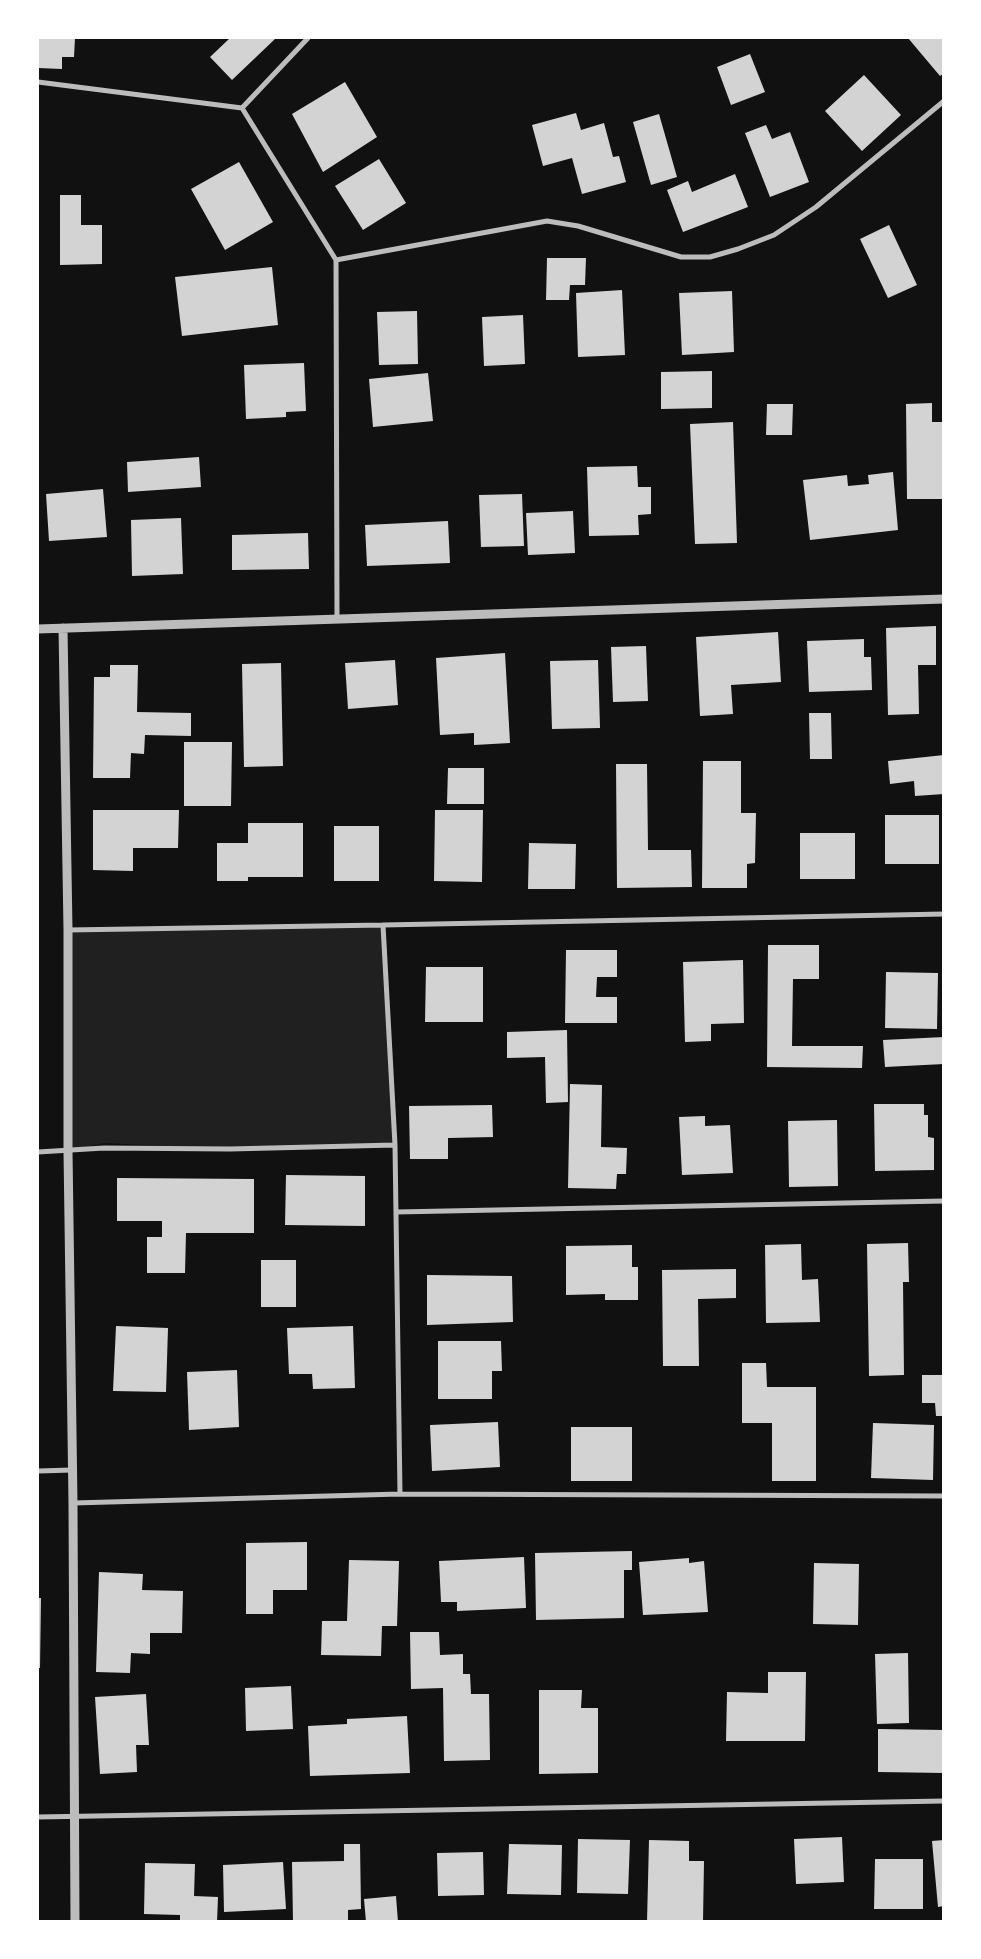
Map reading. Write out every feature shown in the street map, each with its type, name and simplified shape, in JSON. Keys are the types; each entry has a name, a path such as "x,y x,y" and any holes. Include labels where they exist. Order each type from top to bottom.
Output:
{"street":[{"path":"242,108 308,38"},
{"path":"38,82 242,108"},
{"path":"336,260 547,220 578,226 681,257 710,257 738,249 774,235 788,226 862,171 944,101"},
{"path":"242,108 336,260 337,620"},
{"path":"38,629 944,599"},
{"path":"63,628 68,930 68,1151 73,1504 75,1922"},
{"path":"68,930 944,914"},
{"path":"383,925 395,1145 400,1494"},
{"path":"38,1152 104,1148 230,1150 395,1145"},
{"path":"396,1212 944,1201"},
{"path":"38,1471 72,1470"},
{"path":"73,1504 400,1494 944,1496"},
{"path":"38,1817 75,1818 944,1801"}],"shaded area":[{"path":"383,925 395,1145 230,1149 104,1143 68,1151 68,930"}],"building":[{"path":"38,38 75,38 74,57 62,57 62,69 38,68"},
{"path":"230,38 275,39 232,80 210,57"},
{"path":"908,38 944,38 944,73 940,76"},
{"path":"750,54 765,92 731,105 717,67"},
{"path":"864,75 901,115 862,151 825,111"},
{"path":"345,82 377,137 323,172 292,114"},
{"path":"576,113 581,130 604,123 613,157 619,156 626,182 582,194 572,158 543,166 532,125"},
{"path":"659,114 677,177 651,185 633,122"},
{"path":"766,125 772,139 790,132 809,182 770,197 745,133"},
{"path":"379,159 406,203 363,230 335,186"},
{"path":"239,162 273,222 225,250 191,189"},
{"path":"735,174 748,207 683,232 667,190 688,181 692,192"},
{"path":"60,195 81,195 81,225 102,225 102,264 60,265"},
{"path":"889,225 917,285 888,298 860,239"},
{"path":"547,258 586,258 585,285 570,285 569,300 546,300"},
{"path":"272,267 278,325 182,336 175,277"},
{"path":"622,290 625,355 578,357 576,293"},
{"path":"732,291 734,352 682,355 679,293"},
{"path":"417,311 418,364 379,365 377,312"},
{"path":"523,315 525,364 484,366 482,317"},
{"path":"304,363 306,411 286,412 286,417 246,419 244,365"},
{"path":"712,371 712,408 661,409 661,372"},
{"path":"428,373 433,421 373,427 369,379"},
{"path":"932,403 932,422 944,422 944,499 907,499 906,404"},
{"path":"767,404 793,404 792,435 766,435"},
{"path":"733,422 737,543 695,544 690,424"},
{"path":"199,457 201,487 128,492 127,462"},
{"path":"637,466 638,487 651,487 651,514 638,515 639,535 589,536 587,467"},
{"path":"893,472 898,530 810,540 803,480 847,475 848,486 869,484 868,475"},
{"path":"103,489 107,537 49,541 46,494"},
{"path":"522,494 524,546 481,547 479,495"},
{"path":"573,511 575,553 528,555 526,513"},
{"path":"181,518 183,574 132,576 131,520"},
{"path":"448,521 450,563 367,566 365,525"},
{"path":"308,533 309,569 232,570 232,535"},
{"path":"936,626 936,665 918,665 919,714 888,715 886,628"},
{"path":"778,632 781,682 731,685 733,714 700,716 696,637"},
{"path":"864,639 864,657 871,657 872,690 809,692 807,641"},
{"path":"646,646 648,701 613,702 611,647"},
{"path":"505,653 510,743 474,745 474,733 440,735 436,658"},
{"path":"395,660 398,705 348,709 345,663"},
{"path":"598,660 600,728 552,729 550,661"},
{"path":"281,663 283,766 244,767 242,664"},
{"path":"110,665 138,665 137,712 191,713 191,736 145,735 144,754 131,753 130,778 93,778 94,677 110,677"},
{"path":"809,713 831,713 832,759 810,759"},
{"path":"184,742 232,742 231,806 184,806"},
{"path":"944,755 944,794 915,796 914,781 890,784 888,761"},
{"path":"703,761 741,761 741,813 756,813 755,863 747,864 747,888 702,888"},
{"path":"616,764 647,764 648,850 691,850 692,887 617,888"},
{"path":"448,768 484,768 484,804 447,804"},
{"path":"93,810 179,810 178,848 133,848 133,871 93,870"},
{"path":"435,810 483,810 482,882 434,881"},
{"path":"885,815 939,815 939,864 885,864"},
{"path":"248,823 303,823 303,877 248,877 248,881 217,881 217,843 248,843"},
{"path":"334,826 379,826 379,881 334,881"},
{"path":"800,833 855,833 855,879 800,879"},
{"path":"529,843 576,844 575,889 528,889"},
{"path":"768,945 819,945 819,979 793,979 792,1046 863,1046 862,1068 767,1067"},
{"path":"566,950 617,950 617,977 597,977 596,997 617,997 617,1023 565,1023"},
{"path":"743,960 744,1023 711,1024 711,1041 685,1042 683,962"},
{"path":"426,967 483,967 483,1022 425,1022"},
{"path":"886,972 938,973 937,1029 885,1028"},
{"path":"567,1030 568,1102 546,1103 545,1057 507,1058 507,1032"},
{"path":"944,1037 944,1064 885,1067 883,1040"},
{"path":"570,1084 602,1085 601,1147 627,1148 626,1174 617,1174 616,1189 568,1188"},
{"path":"874,1104 924,1104 924,1115 928,1115 928,1137 934,1138 934,1170 875,1171"},
{"path":"492,1105 493,1137 448,1138 448,1159 410,1159 409,1106"},
{"path":"705,1116 705,1126 730,1125 733,1173 682,1175 679,1117"},
{"path":"837,1120 838,1186 789,1187 788,1121"},
{"path":"286,1175 365,1176 365,1226 285,1225"},
{"path":"117,1178 254,1179 254,1233 186,1233 185,1273 147,1273 147,1237 162,1237 162,1221 117,1221"},
{"path":"39,1207 39,1248 38,1248"},
{"path":"908,1243 909,1282 903,1282 904,1375 869,1376 867,1244"},
{"path":"801,1244 802,1280 818,1279 820,1322 766,1323 765,1245"},
{"path":"632,1245 632,1267 638,1267 638,1300 605,1300 605,1294 566,1295 566,1246"},
{"path":"261,1260 296,1260 296,1307 261,1307"},
{"path":"736,1269 736,1298 698,1299 699,1366 663,1366 662,1270"},
{"path":"427,1275 512,1276 513,1322 427,1325"},
{"path":"116,1326 168,1328 166,1392 113,1391"},
{"path":"353,1326 355,1388 313,1389 312,1374 289,1374 287,1328"},
{"path":"438,1341 501,1341 502,1371 492,1371 492,1399 438,1399"},
{"path":"742,1363 766,1363 767,1387 816,1387 816,1481 772,1481 772,1423 742,1423"},
{"path":"237,1370 239,1427 189,1430 187,1372"},
{"path":"922,1375 944,1375 944,1416 936,1416 935,1403 922,1403"},
{"path":"498,1422 500,1467 432,1471 430,1425"},
{"path":"873,1423 934,1425 933,1480 871,1478"},
{"path":"571,1427 632,1427 632,1481 571,1481"},
{"path":"307,1542 307,1590 273,1590 273,1614 246,1614 246,1543"},
{"path":"632,1551 632,1570 624,1570 624,1618 536,1620 535,1553"},
{"path":"524,1557 526,1608 457,1611 457,1602 441,1602 439,1561"},
{"path":"689,1558 689,1563 704,1561 708,1612 643,1615 639,1562"},
{"path":"349,1560 399,1561 397,1626 382,1626 381,1656 321,1655 322,1621 347,1621"},
{"path":"814,1563 859,1564 858,1625 813,1624"},
{"path":"99,1572 143,1574 142,1590 183,1591 182,1633 150,1633 150,1654 131,1653 130,1673 96,1672"},
{"path":"38,1598 41,1598 40,1668 38,1668"},
{"path":"410,1632 439,1632 440,1655 463,1654 463,1674 470,1674 471,1694 489,1694 490,1760 444,1761 443,1688 411,1689"},
{"path":"908,1653 909,1723 877,1724 875,1654"},
{"path":"768,1672 806,1672 805,1741 726,1741 727,1692 768,1693"},
{"path":"291,1686 293,1729 246,1731 245,1688"},
{"path":"539,1690 582,1690 581,1708 598,1708 598,1773 539,1774"},
{"path":"146,1694 149,1745 136,1745 137,1772 100,1774 95,1697"},
{"path":"407,1716 410,1773 310,1776 308,1726 347,1724 347,1719"},
{"path":"878,1729 944,1730 944,1773 878,1772"},
{"path":"842,1837 844,1882 796,1884 794,1839"},
{"path":"578,1839 630,1840 628,1894 577,1893"},
{"path":"649,1840 689,1841 689,1861 704,1861 703,1922 647,1922"},
{"path":"944,1840 944,1906 938,1907 932,1841"},
{"path":"344,1844 360,1844 361,1909 348,1910 348,1922 293,1922 292,1862 344,1861"},
{"path":"509,1844 562,1845 561,1895 507,1894"},
{"path":"483,1852 484,1895 438,1896 437,1853"},
{"path":"875,1859 923,1859 923,1909 874,1909"},
{"path":"283,1862 286,1909 224,1912 223,1865"},
{"path":"145,1863 195,1864 194,1896 218,1897 217,1922 180,1922 180,1915 144,1914"},
{"path":"396,1896 398,1922 366,1922 364,1899"}]}
